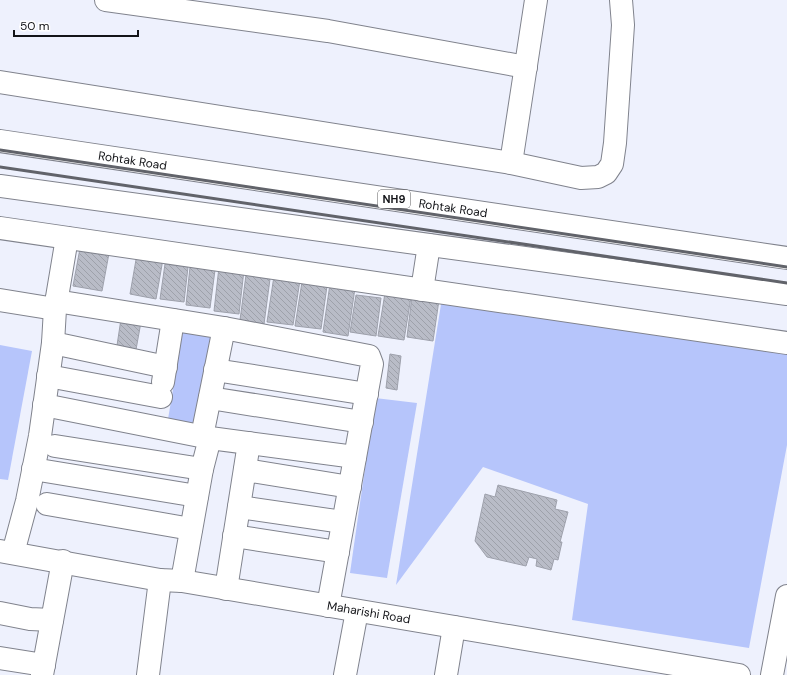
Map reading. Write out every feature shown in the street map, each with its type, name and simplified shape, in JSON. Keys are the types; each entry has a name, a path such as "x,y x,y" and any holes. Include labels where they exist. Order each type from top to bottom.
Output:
{"street":[{"path":"106,0 328,32 526,67"},
{"path":"511,163 536,0"},
{"path":"0,82 511,163 581,178 598,177 606,173 612,164 615,143 623,25 621,0"},
{"name":"Rohtak Road","path":"0,141 787,258"},
{"path":"0,186 787,294"},
{"path":"0,228 787,343"},
{"path":"7,552 33,469 44,405 53,343 56,305 67,238"},
{"path":"422,290 429,245"},
{"path":"0,300 56,305 173,320 224,328 369,356 372,364 328,606"},
{"path":"156,428 173,320"},
{"path":"182,581 202,469 210,398 224,328"},
{"path":"53,343 166,367"},
{"path":"215,370 367,394"},
{"path":"48,376 161,397"},
{"path":"210,398 362,422"},
{"path":"44,405 206,437 355,457"},
{"path":"226,589 249,443"},
{"path":"55,446 202,469"},
{"path":"33,469 197,496"},
{"path":"245,470 350,486"},
{"path":"47,504 191,529"},
{"path":"239,507 343,522"},
{"path":"234,536 338,552"},
{"name":"Maharishi Road","path":"7,552 63,561 160,580 182,581 454,627 650,668 739,675"},
{"path":"0,658 43,670 63,561"},
{"path":"148,675 160,580"},
{"path":"772,675 784,622 787,596"},
{"path":"345,675 356,611"},
{"path":"0,613 30,619 52,620"},
{"path":"446,675 454,627"}],"shaded area":[{"path":"442,298 787,354 787,445 749,648 572,620 588,504 483,467 396,585"},
{"path":"183,330 215,335 200,430 167,425"},
{"path":"0,345 32,351 8,480 0,479"},
{"path":"375,398 417,403 387,578 350,573"}],"building":[{"path":"81,243 110,248 102,291 73,286"},
{"path":"137,254 163,259 156,299 130,294"},
{"path":"165,264 188,267 184,302 160,299"},
{"path":"190,267 215,270 210,308 186,305"},
{"path":"219,267 244,270 239,314 214,311"},
{"path":"246,275 270,279 264,324 240,320"},
{"path":"274,276 300,280 293,325 267,322"},
{"path":"302,282 327,286 321,329 295,326"},
{"path":"330,284 355,288 348,336 323,332"},
{"path":"385,293 411,297 404,340 378,336"},
{"path":"356,295 381,298 376,336 350,332"},
{"path":"412,296 439,300 433,341 407,337"},
{"path":"121,319 141,322 135,355 116,352"},
{"path":"390,354 401,356 397,390 386,388"},
{"path":"498,485 557,500 555,509 568,512 560,542 562,542 558,560 554,559 551,570 536,566 537,559 529,557 526,566 487,557 475,541 485,494 495,497"}],"railway":[{"path":"0,150 787,267"},
{"path":"0,167 787,283"}]}
